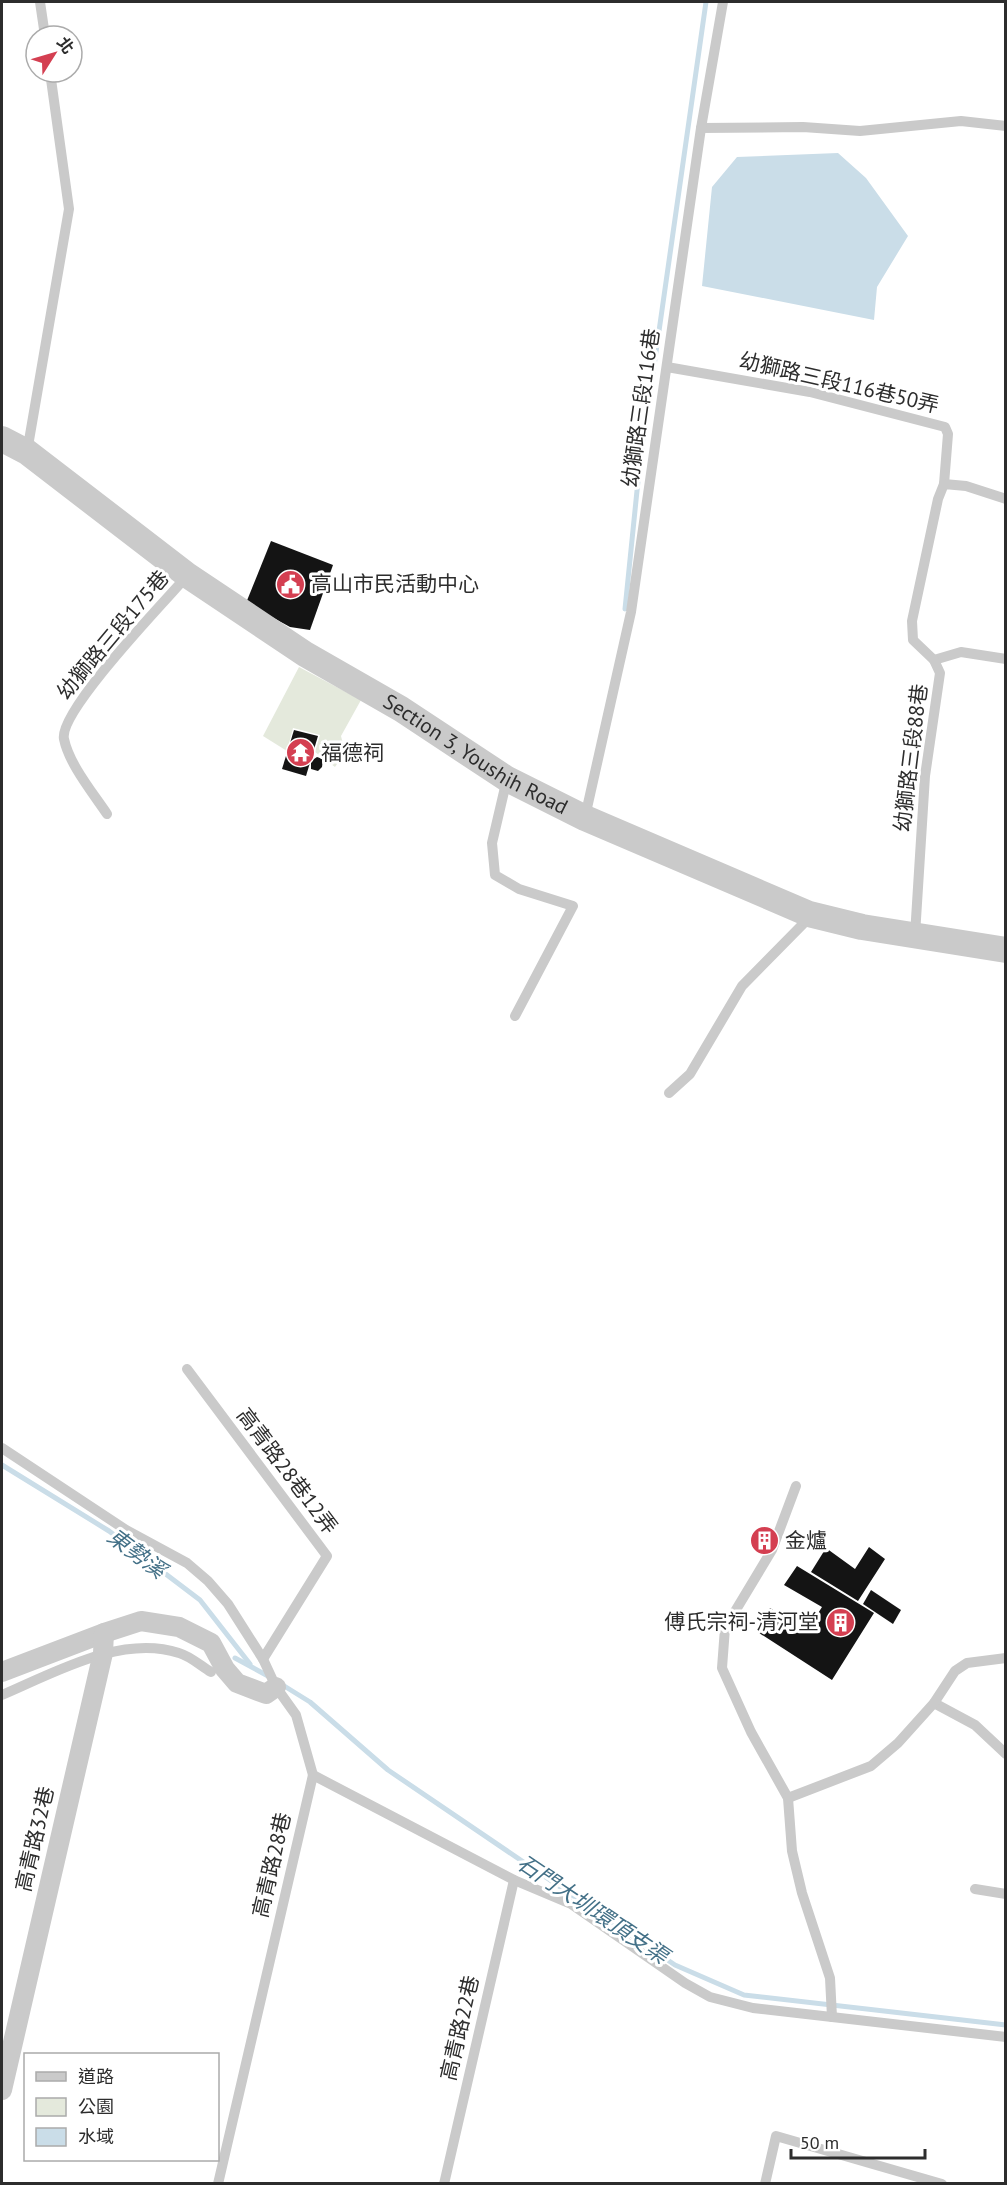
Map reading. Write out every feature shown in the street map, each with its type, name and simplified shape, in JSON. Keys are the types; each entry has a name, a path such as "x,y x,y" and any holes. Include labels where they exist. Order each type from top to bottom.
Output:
{"street":[{"name":"Section 3, Youshih Road","path":"2,439 27,452 187,575 305,654 401,710 507,779 585,818 809,914 862,927 1005,950"},
{"path":"2,1672 104,1633 141,1622 179,1627 211,1643 225,1669 237,1683 266,1694 276,1687"},
{"name":"高青路32巷","path":"2,2090 104,1653 104,1633"}],"lane":[{"path":"39,2 43,24"},
{"name":"幼獅路三段116巷","path":"585,818 631,612 701,128 723,2"},
{"path":"27,452 69,209 52,84"},
{"path":"701,128 803,127 860,131 961,121 1005,126"},
{"name":"幼獅路三段116巷50弄","path":"667,367 810,392 945,426 948,434 944,484"},
{"path":"944,484 966,486 1005,500"},
{"name":"幼獅路三段88巷","path":"915,935 925,776 940,673 934,660 913,640 912,621 938,500 944,484"},
{"name":"幼獅路三段175巷","path":"107,814 76,768 63,737 66,723 111,661 187,575"},
{"path":"934,660 961,652 1005,659"},
{"path":"507,779 492,843 495,875 519,889 573,906 515,1016"},
{"path":"669,1093 690,1074 742,986 804,923 809,914"},
{"name":"高青路28巷12弄","path":"187,1369 327,1556 263,1659"},
{"path":"2,1449 126,1530 187,1563 208,1581 228,1604 263,1659 276,1687 296,1715 313,1775 514,1880 571,1904 685,1983 710,1997 753,2008 1005,2037"},
{"path":"796,1486 772,1550 725,1628 722,1668 751,1732 788,1798 792,1851 830,1978 832,2017"},
{"path":"2,1695 104,1653 142,1647 180,1653 211,1672"},
{"path":"788,1798 871,1766 898,1743 934,1703 955,1671 967,1662 1005,1658"},
{"path":"934,1703 975,1725 1005,1754"},
{"name":"高青路28巷","path":"218,2184 313,1775"},
{"name":"高青路22巷","path":"444,2184 514,1880"},
{"path":"975,1889 1005,1894"},
{"path":"765,2184 776,2136 942,2184"}],"green space":[{"path":"299,667 361,700 341,736 345,752 335,767 315,752 320,735 293,728 287,751 263,736"}],"water":[{"path":"838,153 866,178 908,236 877,287 874,320 702,286 712,187 737,157"}],"building":[{"name":"高山市民活動中心","path":"271,541 333,565 310,630 290,627 246,603"},
{"name":"福德祠","path":"294,730 318,736 306,776 282,769"},
{"path":"317,757 323,759 322,767 318,771 311,769 311,761"},
{"name":"金爐","path":"764,1533 772,1540 765,1548 757,1541"},
{"path":"869,1547 885,1559 858,1601 811,1572 826,1548 855,1569"},
{"name":"傅氏宗祠-清河堂","path":"797,1566 874,1613 832,1680 756,1631 770,1608 806,1632 822,1607 784,1585"},
{"path":"871,1590 901,1610 893,1624 863,1604"}],"waterway":[{"path":"625,609 639,471 706,2"},
{"name":"東勢溪","path":"2,1465 109,1531 200,1600 250,1664"},
{"name":"東勢溪","path":"235,1658 268,1676"},
{"name":"石門大圳環頂支渠","path":"281,1684 310,1702 388,1770 675,1965 744,1995 1006,2025"}],"place":[{"name":"高山市民活動中心","path":"290,584"},
{"name":"福德祠","path":"300,753"},
{"name":"金爐","path":"764,1541"},
{"name":"傅氏宗祠-清河堂","path":"840,1622"}]}
